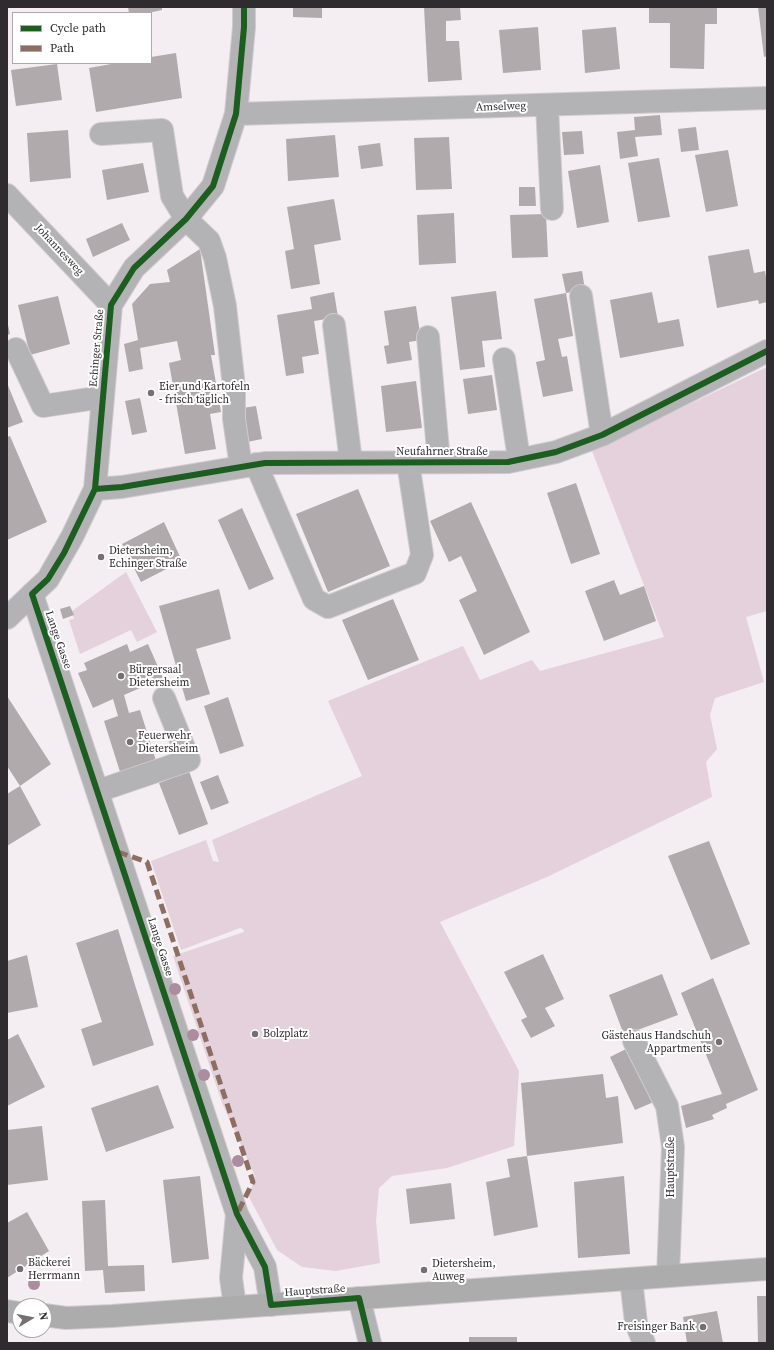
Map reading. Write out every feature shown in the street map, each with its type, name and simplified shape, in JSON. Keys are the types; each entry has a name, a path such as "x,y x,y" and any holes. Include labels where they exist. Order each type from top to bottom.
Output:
{"main road":[{"name":"Hauptstraße","path":"52,1316 66,1318 112,1316 767,1269"}],"street":[{"name":"Echinger Straße","path":"7,618 48,579 64,553 94,489 111,305 134,268 186,219 212,186 236,114 244,27 244,7"},
{"name":"Amselweg","path":"236,114 767,98"},
{"path":"547,105 552,209"},
{"path":"101,134 162,130 172,196 186,219 209,241 215,258 225,306 234,387 234,419 248,466 314,599 328,607 415,573 422,555 408,462"},
{"name":"Johannesweg","path":"7,195 111,305"},
{"path":"581,296 602,435"},
{"path":"334,324 351,462"},
{"path":"428,337 440,462"},
{"path":"16,349 43,406 103,397"},
{"name":"Neufahrner Straße","path":"94,489 122,488 265,463 508,462 556,452 602,435 767,351"},
{"path":"504,359 519,459"},
{"name":"Lange Gasse","path":"32,594 237,1214 264,1267 271,1305"},
{"path":"98,791 189,760 164,698"},
{"name":"Hauptstraße","path":"634,1041 667,1106 673,1147 668,1276"},
{"name":"Lange Gasse","path":"235,1307 231,1278 237,1214"},
{"path":"631,1279 636,1323 644,1343"},
{"path":"359,1298 370,1343"}],"shaded area":[{"path":"767,367 767,611 746,617 764,682 715,698 710,715 717,749 706,762 712,797 547,877 440,922 519,1071 514,1146 447,1168 392,1176 379,1188 376,1221 380,1263 336,1271 302,1267 277,1250 249,1197 255,1176 222,1103 173,956 244,932 243,929 240,928 181,950 151,861 206,840 213,861 219,862 212,840 362,776 328,701 463,646 480,680 532,660 540,671 664,637 592,451"},
{"path":"126,572 157,632 137,642 131,630 80,654 69,620 74,619 72,611"}],"building":[{"path":"128,7 162,7 162,10 152,12 129,12"},
{"path":"293,7 322,7 322,18 293,17"},
{"path":"424,7 460,7 461,20 446,21 446,41 459,41 462,80 428,82"},
{"path":"649,7 717,7 717,24 705,24 704,69 670,68 670,23 649,23"},
{"path":"758,7 767,7 767,56 764,57"},
{"path":"538,27 541,70 503,73 499,30"},
{"path":"616,27 620,69 585,73 582,30"},
{"path":"176,53 182,98 96,112 89,68 111,64 152,64 152,57"},
{"path":"57,64 62,100 16,106 11,70"},
{"path":"660,115 662,135 635,137 638,156 620,159 617,132 635,130 634,117"},
{"path":"696,127 699,150 681,152 678,129"},
{"path":"68,130 71,178 30,182 27,133"},
{"path":"582,131 584,154 564,155 562,132"},
{"path":"335,135 339,177 288,181 286,139"},
{"path":"449,137 452,189 416,190 414,138"},
{"path":"380,143 383,166 361,169 358,146"},
{"path":"728,150 738,206 706,212 695,155"},
{"path":"659,158 670,217 638,222 628,163"},
{"path":"143,163 149,192 107,200 102,170"},
{"path":"600,165 609,222 577,228 568,171"},
{"path":"519,187 535,187 536,206 519,206"},
{"path":"334,199 341,240 314,245 320,284 291,289 285,251 294,249 287,207"},
{"path":"454,213 456,263 419,265 417,215"},
{"path":"546,214 548,257 512,258 510,215"},
{"path":"122,223 130,240 93,257 86,239"},
{"path":"200,249 215,355 211,355 221,412 210,414 216,449 185,454 169,363 181,360 177,341 140,348 143,369 129,372 124,344 138,340 132,304 150,284 170,282 167,270"},
{"path":"749,249 754,273 765,271 767,302 759,304 758,300 717,308 708,256"},
{"path":"582,271 585,290 566,293 562,274"},
{"path":"496,291 502,339 482,341 485,367 460,370 451,297"},
{"path":"334,292 338,317 314,321 319,354 302,357 304,373 286,376 277,315 312,309 310,297"},
{"path":"652,292 658,323 679,319 684,346 620,358 610,300"},
{"path":"566,293 573,336 558,339 562,357 567,356 573,391 543,397 536,362 545,360 534,299"},
{"path":"58,296 70,344 30,355 18,305"},
{"path":"416,306 421,340 409,342 412,360 387,364 384,346 389,345 384,311"},
{"path":"7,320 10,334 7,335"},
{"path":"492,375 497,410 468,414 463,379"},
{"path":"416,381 422,428 386,432 381,386"},
{"path":"7,383 23,422 7,428"},
{"path":"140,398 147,432 132,435 125,401"},
{"path":"256,406 262,439 242,443 236,409"},
{"path":"10,436 47,522 7,540 7,437"},
{"path":"576,483 600,554 571,564 547,493"},
{"path":"358,489 390,566 328,592 296,514"},
{"path":"471,502 530,632 484,655 459,600 477,591 461,556 449,562 430,521"},
{"path":"242,508 274,579 249,590 218,520"},
{"path":"164,522 182,561 141,582 122,544"},
{"path":"614,580 620,595 644,586 656,621 604,641 585,591"},
{"path":"219,589 231,639 196,649 210,694 186,701 159,606"},
{"path":"393,599 419,660 368,680 342,620"},
{"path":"70,606 74,615 63,619 60,609"},
{"path":"127,644 130,652 148,644 163,678 124,695 129,713 140,710 157,764 121,775 104,721 118,716 113,699 93,708 78,673 87,670 84,663"},
{"path":"7,696 51,764 20,786 7,766"},
{"path":"228,697 244,746 220,754 204,706"},
{"path":"189,771 208,824 179,835 159,783"},
{"path":"218,775 229,803 211,810 200,782"},
{"path":"20,786 41,825 7,846 7,794"},
{"path":"709,841 750,944 711,960 668,856"},
{"path":"118,929 154,1045 93,1066 81,1029 102,1022 76,943"},
{"path":"543,954 564,999 545,1008 555,1026 531,1038 521,1020 527,1017 504,972"},
{"path":"27,955 38,1007 7,1013 7,961"},
{"path":"662,974 678,1015 624,1035 609,995"},
{"name":"Gästehaus Handschuh Appartments","path":"713,978 758,1090 726,1104 727,1108 712,1115 714,1119 686,1128 681,1106 722,1094 681,993"},
{"path":"18,1034 45,1087 7,1106 7,1040"},
{"path":"630,1047 656,1101 635,1110 610,1057"},
{"path":"603,1074 606,1098 618,1096 623,1143 527,1156 521,1083"},
{"path":"158,1085 174,1128 106,1152 91,1108"},
{"path":"42,1126 48,1180 7,1185 7,1130"},
{"path":"527,1156 538,1227 494,1236 486,1182 510,1177 507,1159"},
{"path":"200,1176 209,1259 172,1263 163,1180"},
{"path":"624,1176 630,1254 578,1258 574,1182"},
{"path":"451,1183 455,1219 410,1224 406,1189"},
{"path":"105,1200 108,1266 144,1265 145,1291 105,1293 103,1270 85,1271 82,1201"},
{"path":"27,1212 49,1251 7,1278 7,1223"},
{"path":"757,1296 767,1296 767,1343 758,1343"},
{"path":"717,1311 723,1343 687,1343 683,1317"},
{"path":"469,1337 517,1337 517,1343 469,1343"}],"marked path":[{"path":"118,852 147,862 253,1182 237,1214"}],"cycle path":[{"path":"244,7 244,27 236,114 213,186 186,219 134,268 111,305 95,489 64,553 48,579 32,594 237,1214 265,1267 271,1305 359,1298 370,1343"},
{"path":"95,489 122,487 265,463 508,462 556,452 602,435 767,351"}],"place":[{"name":"Eier und Kartofeln - frisch täglich","path":"151,393"},
{"name":"Dietersheim, Echinger Straße","path":"101,557"},
{"name":"Bürgersaal Dietersheim","path":"121,676"},
{"name":"Feuerwehr Dietersheim","path":"130,742"},
{"name":"Bolzplatz","path":"255,1034"},
{"name":"Gästehaus Handschuh Appartments","path":"719,1042"},
{"name":"Bäckerei Herrmann","path":"20,1269"},
{"name":"Dietersheim, Auweg","path":"424,1270"},
{"name":"Freisinger Bank","path":"703,1327"}]}
